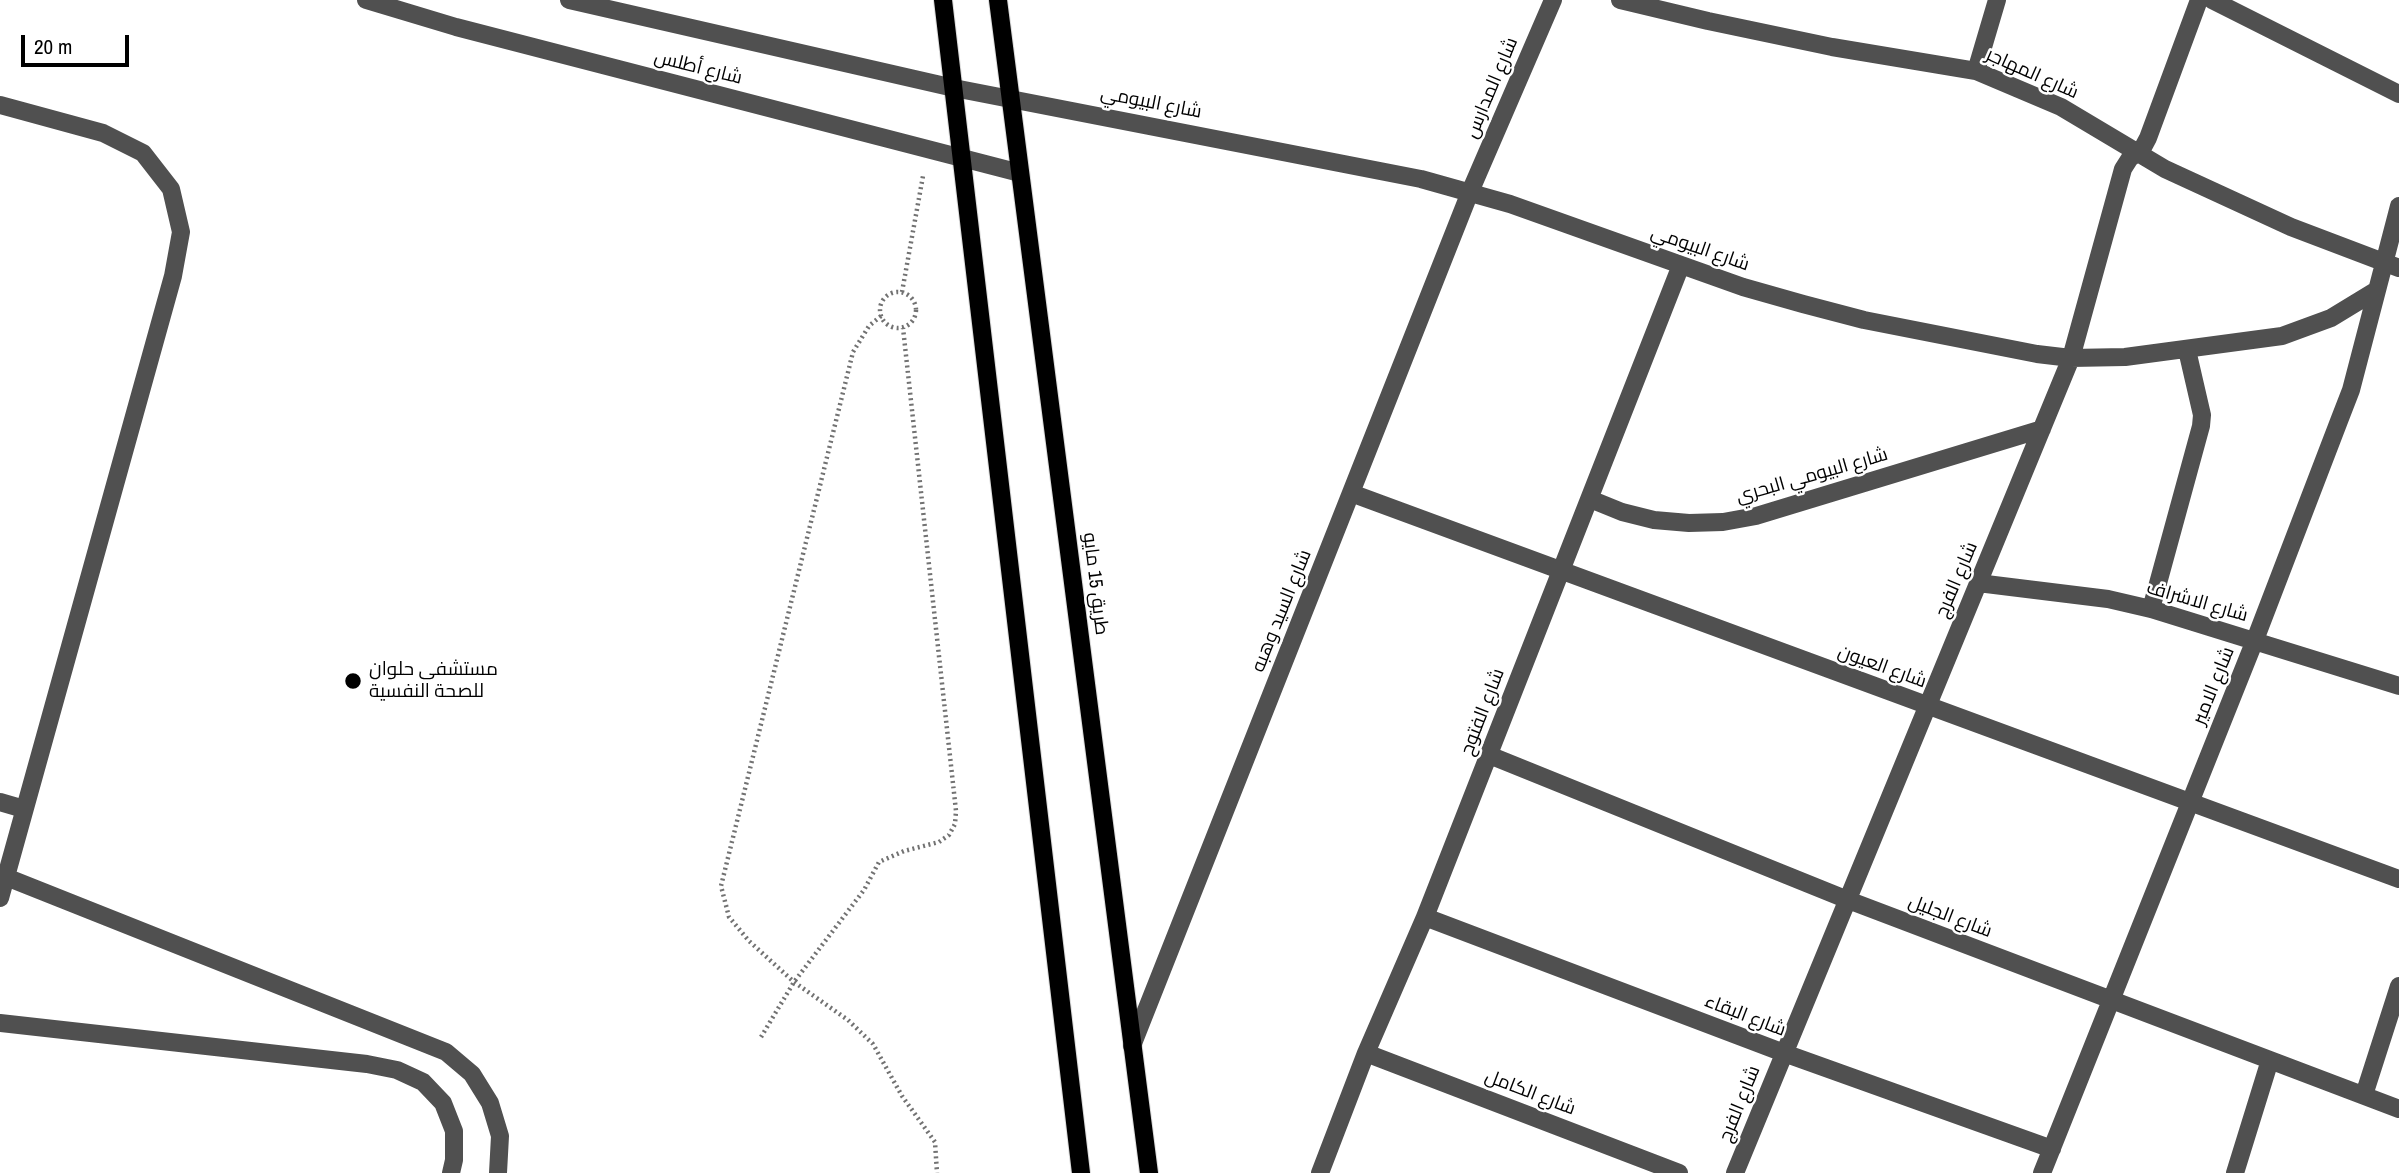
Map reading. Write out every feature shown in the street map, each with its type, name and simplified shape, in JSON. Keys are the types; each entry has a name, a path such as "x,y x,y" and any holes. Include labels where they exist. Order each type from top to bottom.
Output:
{"main road":[{"path":"943,0 1081,1173"},
{"name":"طريق 15 مايو","path":"998,0 1149,1173"}],"street":[{"name":"شارع أطلس","path":"366,0 456,27 1020,173"},
{"name":"شارع أطلس","path":"569,0 954,88 1009,97"},
{"name":"شارع المدارس","path":"1470,192 1553,0"},
{"name":"شارع المهاجر","path":"1620,0 1820,44 1976,71 2062,107 2137,154 2291,227 2392,265"},
{"path":"1976,71 1997,0"},
{"name":"شارع الفرج","path":"1735,1173 2071,358 2123,169 2148,138 2199,0"},
{"path":"2212,0 2399,94"},
{"name":"شارع البيومي","path":"1009,97 1372,167 1470,192 1743,287 1864,320 1984,345 2071,358 2125,357 2282,336 2331,318 2377,290"},
{"path":"0,105 103,133 143,153 171,189 181,232 173,276 0,898"},
{"name":"شارع السيد وهبه","path":"1132,1045 1470,192"},
{"name":"شارع الامير","path":"2042,1173 2255,640 2351,390 2377,290 2392,265 2399,206"},
{"name":"شارع الفتوح","path":"1320,1173 1366,1053 1425,917 1681,265"},
{"path":"2151,609 2201,426 2202,415 2187,349"},
{"name":"شارع البيومي البحري","path":"1590,499 1622,512 1654,520 1723,522 1756,516 2042,429"},
{"name":"شارع العيون","path":"1351,493 2399,879"},
{"name":"شارع الاشراف","path":"1978,583 2108,599 2151,609 2399,686"},
{"name":"شارع الجليل","path":"1489,755 1848,900 2399,1109"},
{"path":"0,803 24,809"},
{"path":"6,877 446,1052 472,1074 490,1102 500,1136 498,1173"},
{"name":"شارع البقاء","path":"1425,917 1784,1053 2052,1149"},
{"path":"2364,1095 2399,986"},
{"path":"0,1023 367,1064 397,1070 423,1082 443,1103 454,1131 451,1173"},
{"name":"شارع الكامل","path":"1366,1053 1679,1173"},
{"path":"2235,1173 2270,1060"}],"path":[{"path":"902,292 928,149"},
{"path":"902,292 911,297 916,305 916,314 912,323 903,328 890,326 881,316 880,306 884,298 902,292"},
{"path":"881,316 869,326 853,352 721,886 729,917 749,941 794,982 848,1020 873,1044 902,1096 935,1142 937,1173"},
{"path":"761,1037 794,982 864,890 879,863 904,851 939,842 950,835 955,824 903,328"}],"place":[{"name":"مستشفي حلوان للصحة النفسية","path":"353,681"}]}
